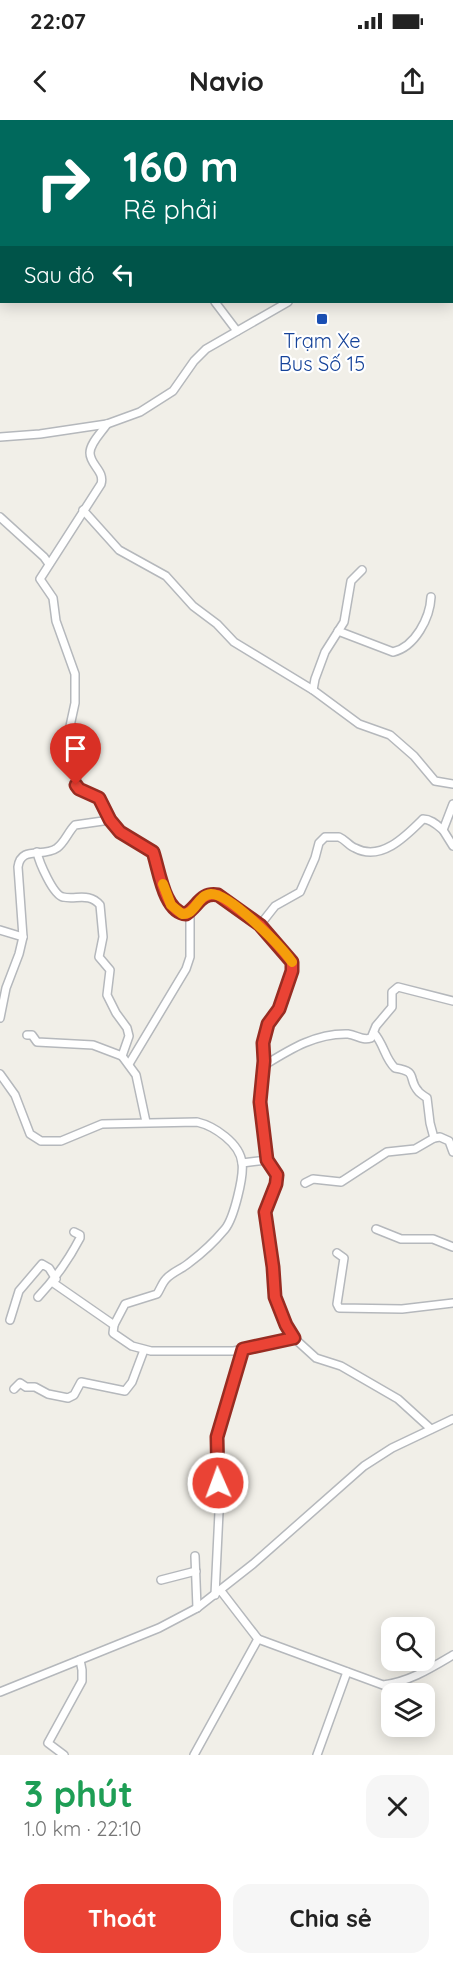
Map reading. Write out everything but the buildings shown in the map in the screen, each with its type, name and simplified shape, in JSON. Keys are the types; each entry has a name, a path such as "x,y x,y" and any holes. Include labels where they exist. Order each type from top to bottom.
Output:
{"street":[{"path":"216,303 237,331"},
{"path":"0,437 40,434 107,424 146,409 173,391 200,355 286,303"},
{"path":"107,424 90,453 103,479 41,576 40,582 53,598 56,621 75,680 75,703 67,740 74,775 79,789 99,798 110,820 120,832 153,852 171,905 182,914 190,912 202,898 212,894 218,895 260,925 290,959 292,966 279,1009 267,1026 263,1043 260,1109 267,1160 277,1175 276,1184 265,1212 275,1297 294,1338 311,1354 341,1366 398,1399 431,1429"},
{"path":"84,510 119,550 166,576 189,602 234,642 313,690 359,724 394,737 435,781 453,784"},
{"path":"0,517 49,564"},
{"path":"313,690 325,652 344,622 351,581 362,570"},
{"path":"338,632 393,652 398,651 422,627 430,609 431,597"},
{"path":"443,830 453,804"},
{"path":"260,925 275,906 300,892 319,843 325,837 339,837 353,848 361,850 380,850 394,845 423,819 428,819 443,830 453,846"},
{"path":"0,1018 5,992 23,937 18,862 23,855 59,847 75,825 110,820"},
{"path":"37,852 41,866 57,894 64,897 75,896 90,899 100,905 103,936 99,957 110,970 107,995 129,1035 122,1056"},
{"path":"129,1064 186,969 190,957 190,912"},
{"path":"0,930 23,937"},
{"path":"263,1066 302,1042 320,1037 348,1034 367,1040 371,1038 376,1026 392,1007 392,992 398,987 453,1000"},
{"path":"374,1033 382,1044 390,1064 394,1068 408,1071 419,1092 427,1098 434,1138"},
{"path":"27,1035 32,1035 37,1042 93,1045 122,1056 137,1080 146,1122"},
{"path":"0,1074 15,1095 30,1134 37,1140 61,1141 102,1124 146,1122 204,1124 221,1133 230,1142 243,1163 234,1215 224,1231 188,1264 165,1280 157,1294 125,1304 112,1333 132,1346 144,1350 204,1352 243,1349 294,1338"},
{"path":"306,1183 313,1179 341,1182 387,1152 414,1149 434,1138 440,1137 449,1142 453,1152"},
{"path":"243,1163 267,1160"},
{"path":"376,1229 401,1239 434,1239 453,1247"},
{"path":"38,1297 54,1281 80,1238 80,1235 74,1232"},
{"path":"337,1252 344,1258 337,1304 339,1308 402,1309 453,1303"},
{"path":"10,1320 19,1291 42,1264 49,1268 54,1281 114,1325"},
{"path":"243,1349 217,1437 218,1593 258,1639 347,1672 387,1684 421,1673 453,1654"},
{"path":"14,1389 20,1383 48,1394 68,1398 74,1395 81,1382 125,1392 132,1382 144,1350"},
{"path":"0,1692 159,1628 196,1608 218,1593 364,1466 392,1448 453,1419"},
{"path":"195,1556 196,1608"},
{"path":"161,1580 196,1571"},
{"path":"194,1755 258,1639"},
{"path":"64,1755 48,1743 82,1681 80,1660"},
{"path":"317,1755 347,1672"}],"slow traffic":[{"path":"163,884 171,905 182,914 190,912 207,895 218,895 223,898 260,925 292,962"}],"place":[{"name":"Trạm Xe Bus Số 15","path":"322,319"}],"route":[{"path":"76,785 79,789 99,798 110,820 120,832 153,852 162,884 171,905 178,912 186,914 207,895 218,895 260,925 292,962 292,971 279,1009 268,1024 263,1043 264,1061 260,1102 267,1160 277,1175 273,1194 265,1208 275,1297 278,1309 294,1338 284,1342 243,1349 218,1430 216,1442 218,1483"}]}
